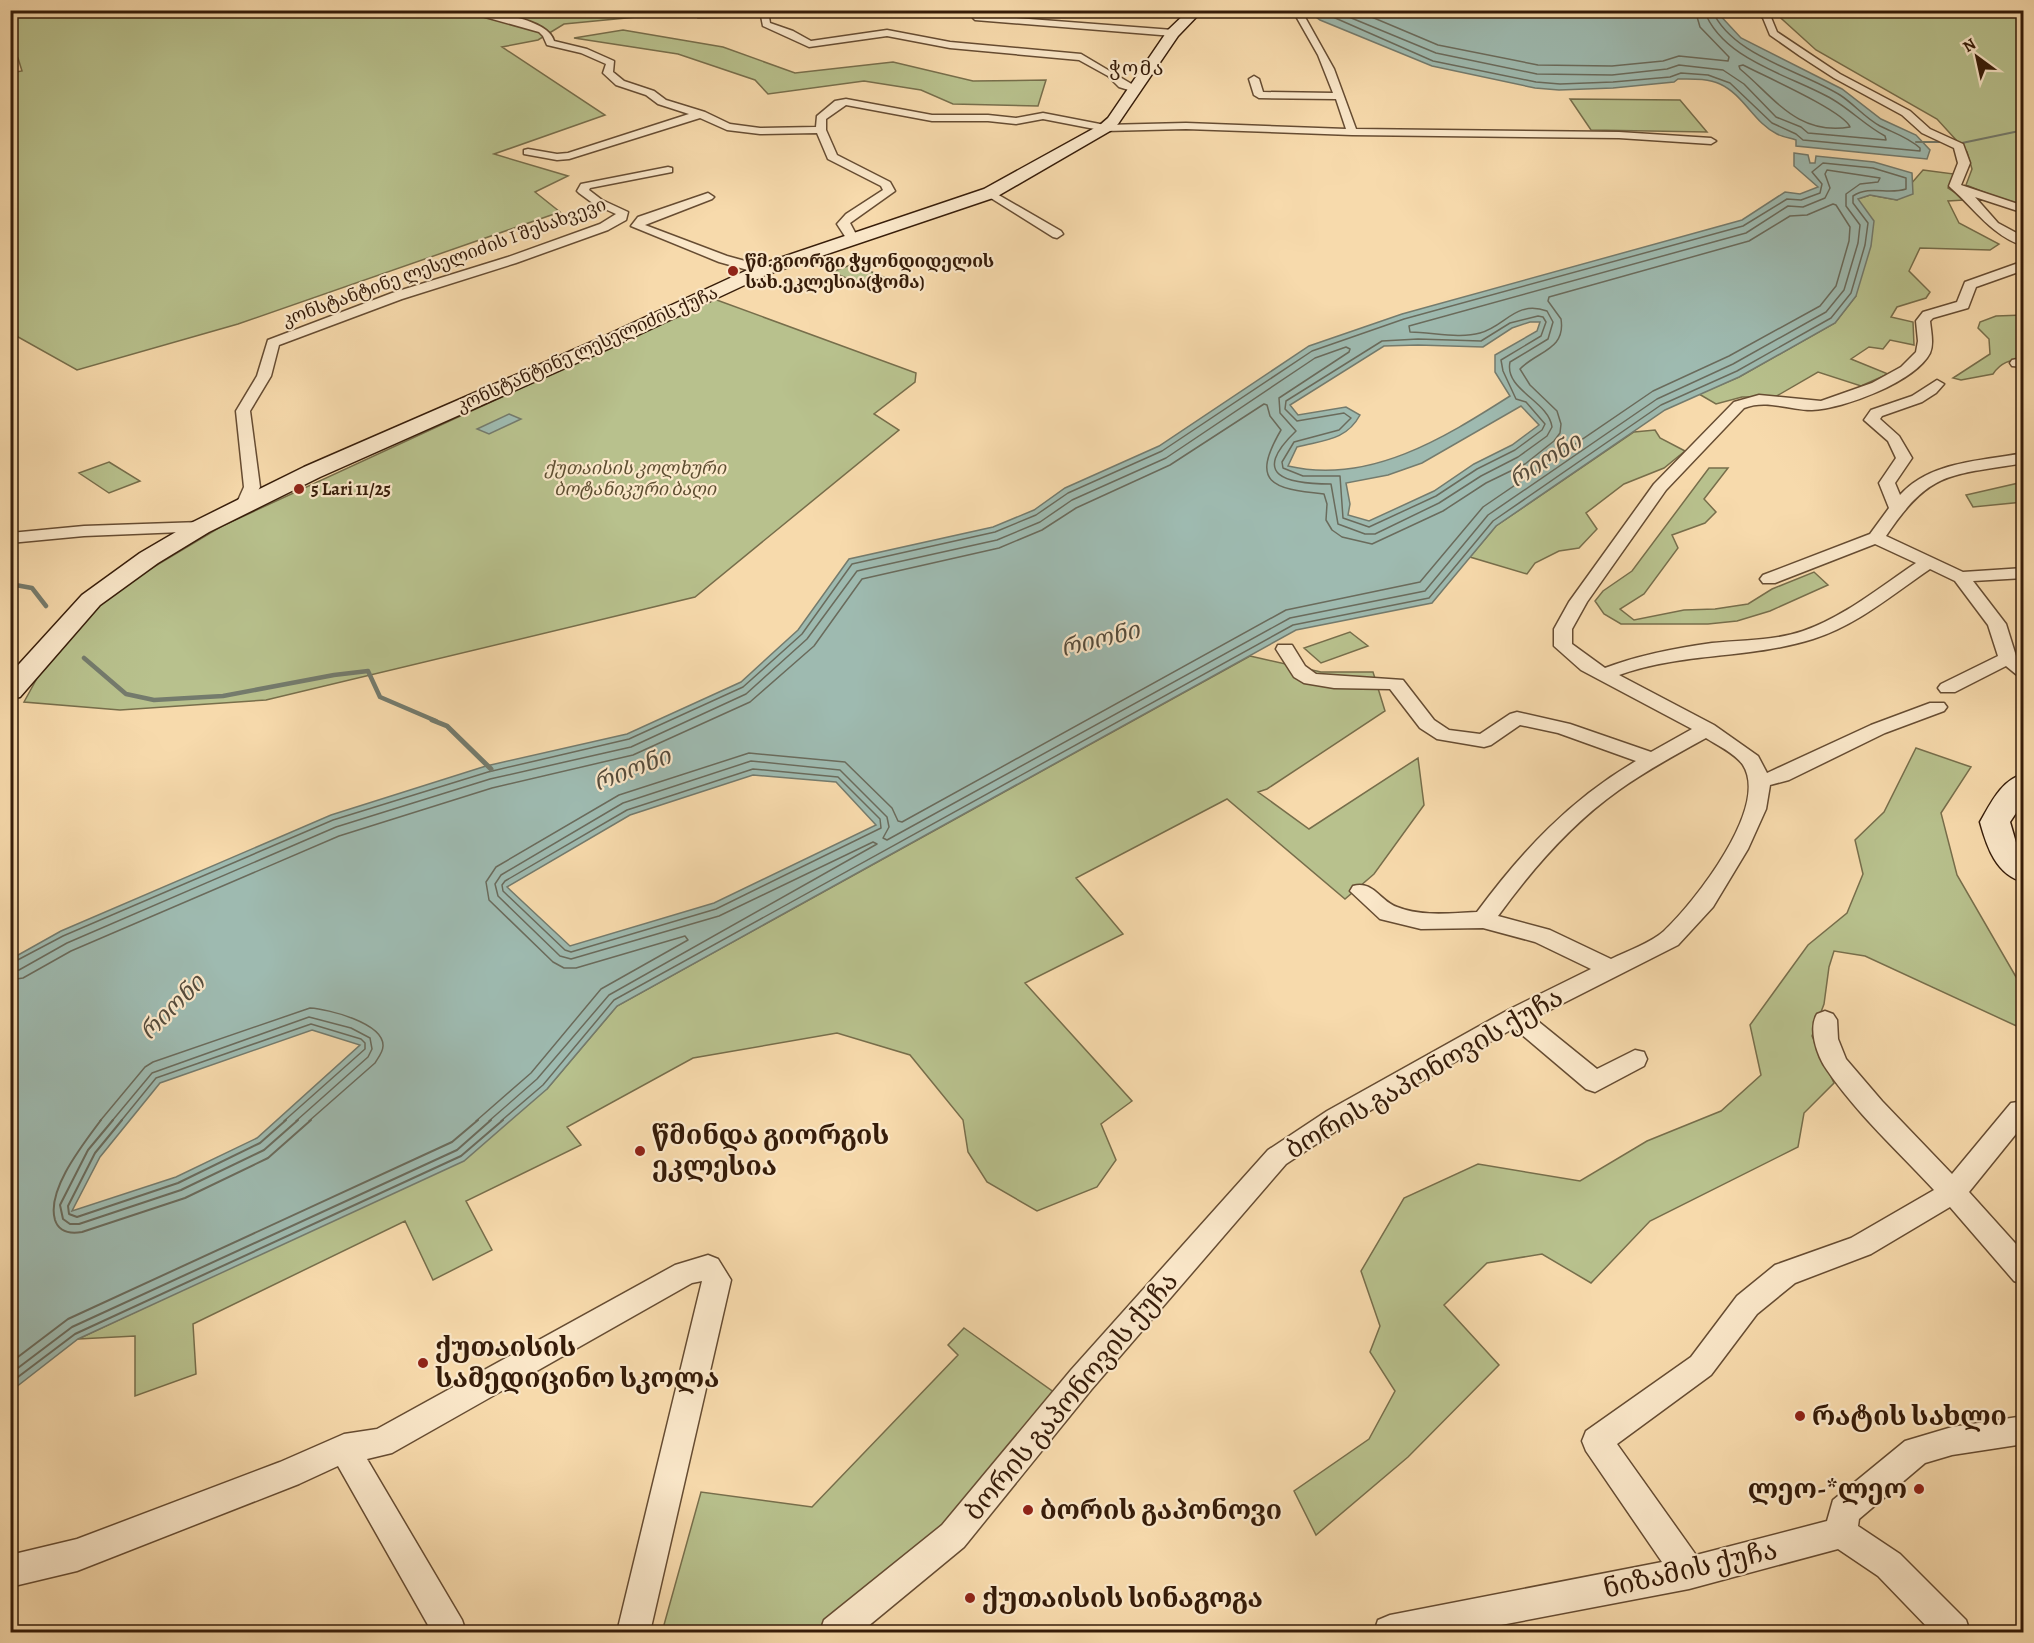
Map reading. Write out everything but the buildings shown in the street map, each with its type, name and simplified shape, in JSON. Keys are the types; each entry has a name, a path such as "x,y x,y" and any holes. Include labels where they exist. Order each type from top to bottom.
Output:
{"main road":[{"name":"კონსტანტინე ლესელიძის ქუჩა","path":"10,691 91,600 149,558 201,527 312,472 762,270 990,193 1105,128 1113,121 1173,33 1197,10"},
{"path":"2024,783 2007,800 1995,822 2003,850 2024,872"}],"street":[{"path":"464,10 524,23 548,35 550,43 585,51 611,63 608,73 620,83 650,93 662,102 701,114 728,127 746,130 821,130"},
{"path":"703,10 698,14 765,13 766,24 790,33 809,44 887,33 950,45 1081,57 1111,74 1123,85 1135,89"},
{"path":"1757,10 1767,17 1773,33 1803,54 1837,76 1906,113 1926,131 1959,146 1964,163 1955,186"},
{"path":"1297,11 1332,73 1352,132"},
{"path":"978,18 1173,33"},
{"path":"1254,79 1259,94 1340,96"},
{"path":"852,238 843,224 845,218 874,203 889,191 886,183 832,157 821,130 821,118 839,103 846,102 932,118 988,118 1016,121 1043,116 1105,128 1186,126 1352,132 1619,135 1711,141"},
{"path":"528,152 557,157 569,156 701,114"},
{"name":"კონსტანტინე ლესელიძის I შესახვევი","path":"244,506 252,487 243,411 264,376 273,343 397,296 492,267 604,227 621,217 622,212 598,202 583,192 585,186 602,181 637,179 668,170"},
{"path":"1955,186 2024,210"},
{"path":"1955,186 1977,205 1994,225 2024,242"},
{"path":"990,193 1057,234"},
{"path":"708,197 642,220 637,226 723,259 762,270"},
{"path":"1937,707 1878,729 1782,775 1761,781 1750,760 1707,729 1597,670 1563,646 1563,629 1578,602 1660,487 1729,414 1746,401 1758,399 1821,405 1849,397 1899,373 1913,364 1922,354 1925,343 1923,321 1928,315 1963,305 1970,285 2023,265"},
{"path":"1897,509 1887,483 1904,458 1894,439 1872,420 1876,413 1901,406 1943,384 1899,373"},
{"path":"1769,579 1876,538 1913,490 1929,478 1948,472 2024,458"},
{"path":"10,538 84,531 201,527"},
{"path":"1876,538 1961,578 1997,624 2008,658 2024,670"},
{"path":"1597,670 1620,668 1680,655 1785,642 1810,635 1829,627 1929,562"},
{"path":"1961,578 2024,573"},
{"path":"1285,649 1298,670 1306,677 1331,681 1396,684 1427,723 1444,735 1484,741 1516,718 1563,728 1654,760"},
{"path":"1948,688 2008,658"},
{"path":"1483,920 1522,869 1571,818 1612,786 1707,729"},
{"name":"ბორის გაპონოვის ქუჩა","path":"853,1628 953,1536 1081,1380 1277,1157 1336,1118 1516,1016 1670,939 1705,902 1737,849 1756,809 1761,781"},
{"path":"1361,891 1388,913 1422,921 1483,920 1542,936 1612,969"},
{"path":"1516,1016 1595,1082 1635,1059"},
{"path":"1825,1020 1826,1039 1835,1063 1873,1108 1953,1192 2024,1273"},
{"path":"1689,1573 1598,1441 1701,1366 1747,1305 1785,1274 1861,1246 1953,1192 2020,1110"},
{"path":"10,1571 77,1556 288,1474 344,1448 381,1443 685,1273 708,1267 717,1280 634,1632"},
{"path":"1954,1632 1889,1565 1841,1533 1844,1511 1917,1451 1952,1441 2024,1430"},
{"path":"344,1448 450,1632"},
{"name":"ნიზამის ქუჩა","path":"1390,1632 1689,1573 1841,1533"}],"green space":[{"path":"10,11 699,11 564,24 538,40 502,47 605,115 494,154 568,176 535,192 560,212 238,324 77,370 11,333 10,73 22,71 18,58 11,58"},
{"path":"1773,11 2023,11 2023,208 1966,185 1972,169 1967,152 1937,119 1816,50"},
{"path":"623,30 723,47 795,73 893,62 973,81 1046,80 1038,106 953,104 921,90 864,81 768,94 755,80 678,54 574,38"},
{"path":"1570,99 1680,100 1707,132 1591,130"},
{"path":"1923,170 1954,174 1948,188 1966,200 1948,201 1959,223 1999,244 1990,250 1920,248 1909,271 1930,292 1926,298 1897,307 1891,317 1913,322 1914,345 1890,340 1883,349 1869,347 1851,359 1888,374 1861,386 1818,372 1775,397 1742,397 1716,404 1699,394 1739,377 1835,323 1856,296 1857,199 1870,195 1897,200"},
{"path":"853,264 886,278 865,286 832,272"},
{"name":"ქუთაისის კოლხური ბოტანიკური ბაღი","path":"714,299 916,373 915,382 874,414 899,430 695,597 266,700 120,710 24,702 47,660 95,608 120,587 222,526"},
{"path":"2023,315 2023,359 2006,362 1993,374 1961,380 1953,378 1990,354 1989,339 1978,328 1980,322 1996,316"},
{"path":"1655,430 1660,438 1685,451 1664,468 1624,484 1586,513 1597,529 1579,548 1559,551 1535,563 1527,574 1470,557 1496,526 1634,432"},
{"path":"109,462 140,481 109,493 79,473"},
{"path":"1709,468 1728,468 1704,499 1716,512 1705,523 1672,535 1678,548 1644,594 1620,609 1634,620 1684,610 1715,609 1748,604 1772,589 1814,572 1828,585 1770,611 1737,621 1708,624 1621,624 1604,614 1595,601 1603,591 1632,571"},
{"path":"2023,482 2023,502 1973,507 1966,495"},
{"path":"1350,632 1368,646 1321,663 1304,648"},
{"path":"1250,656 1321,672 1373,672 1385,711 1267,789 1258,792 1309,829 1418,758 1424,805 1374,874 1345,899 1227,799 1076,878 1123,934 1025,983 1132,1101 1101,1124 1116,1160 1097,1187 1037,1211 987,1182 968,1152 963,1120 910,1055 837,1033 693,1058 567,1127 581,1145 466,1201 492,1250 433,1280 405,1221 193,1324 196,1374 135,1396 135,1336 78,1339 222,1271 547,1089 617,1006"},
{"path":"1916,748 1971,767 1941,813 1957,875 2023,989 2023,1029 1865,956 1834,951 1829,967 1824,1004 1812,1036 1834,1083 1804,1113 1798,1147 1650,1221 1591,1283 1542,1254 1487,1263 1444,1305 1499,1365 1408,1457 1316,1535 1294,1491 1369,1439 1395,1391 1370,1352 1380,1326 1361,1271 1404,1198 1478,1164 1580,1181 1647,1141 1721,1111 1761,1075 1750,1025 1808,945 1847,913 1863,874 1855,840 1884,812"},
{"path":"964,1328 1055,1393 943,1535 818,1632 662,1632 701,1492 812,1507 958,1355 948,1345"}],"water":[{"path":"1308,11 1716,11 1741,38 1842,89 1881,119 1916,135 1930,150 1927,159 1796,146 1796,140 1769,129 1728,89 1705,80 1678,79 1674,82 1613,88 1559,90 1535,88 1432,66 1320,20"},
{"name":"რიონი","path":"1794,153 1808,155 1810,163 1815,163 1816,156 1874,162 1912,173 1913,194 1897,200 1870,195 1858,199 1874,221 1871,246 1856,296 1835,323 1739,377 1665,410 1496,526 1432,603 1296,630 617,1006 547,1089 464,1161 78,1339 11,1391 11,959 61,931 331,815 486,766 627,734 741,682 798,630 849,559 993,527 1034,510 1065,488 1159,446 1309,346 1402,314 1742,220 1785,192 1800,194 1818,187 1794,166","holes":["1530,322 1540,322 1537,331 1495,355 1495,372 1510,396 1485,412 1432,442 1376,463 1348,469 1318,470 1288,466 1297,447 1341,435 1354,424 1360,415 1346,407 1298,415 1290,405 1384,346 1483,347 1512,328","1521,406 1539,425 1512,445 1474,464 1434,491 1369,521 1348,515 1350,504 1346,483 1388,475 1422,463","753,775 836,782 876,825 714,903 570,946 507,887 630,815","312,1030 360,1045 257,1138 176,1177 72,1211 100,1157 160,1083"]},
{"path":"509,414 521,419 489,434 477,429"}],"waterway":[{"path":"1962,143 2024,130"},
{"path":"1916,142 1941,142"},
{"path":"10,584 32,588 46,606"},
{"path":"84,658 126,694 154,700 223,696 334,675 368,671 380,697 436,721"},
{"path":"432,720 447,726 491,769"}],"place":[{"name":"წმ.გიორგი ჭყონდიდელის სახ.ეკლესია(ჭომა)","path":"733,271"},
{"name":"5 Lari 11/25","path":"299,489"},
{"name":"წმინდა გიორგის ეკლესია","path":"640,1151"},
{"name":"ქუთაისის სამედიცინო სკოლა","path":"423,1363"},
{"name":"რატის სახლი","path":"1800,1416"},
{"name":"ლეო-*ლეო","path":"1919,1489"},
{"name":"ბორის გაპონოვი","path":"1028,1510"},
{"name":"ქუთაისის სინაგოგა","path":"970,1598"}],"district":[{"name":"ჭომა","path":"1137,68"}]}
